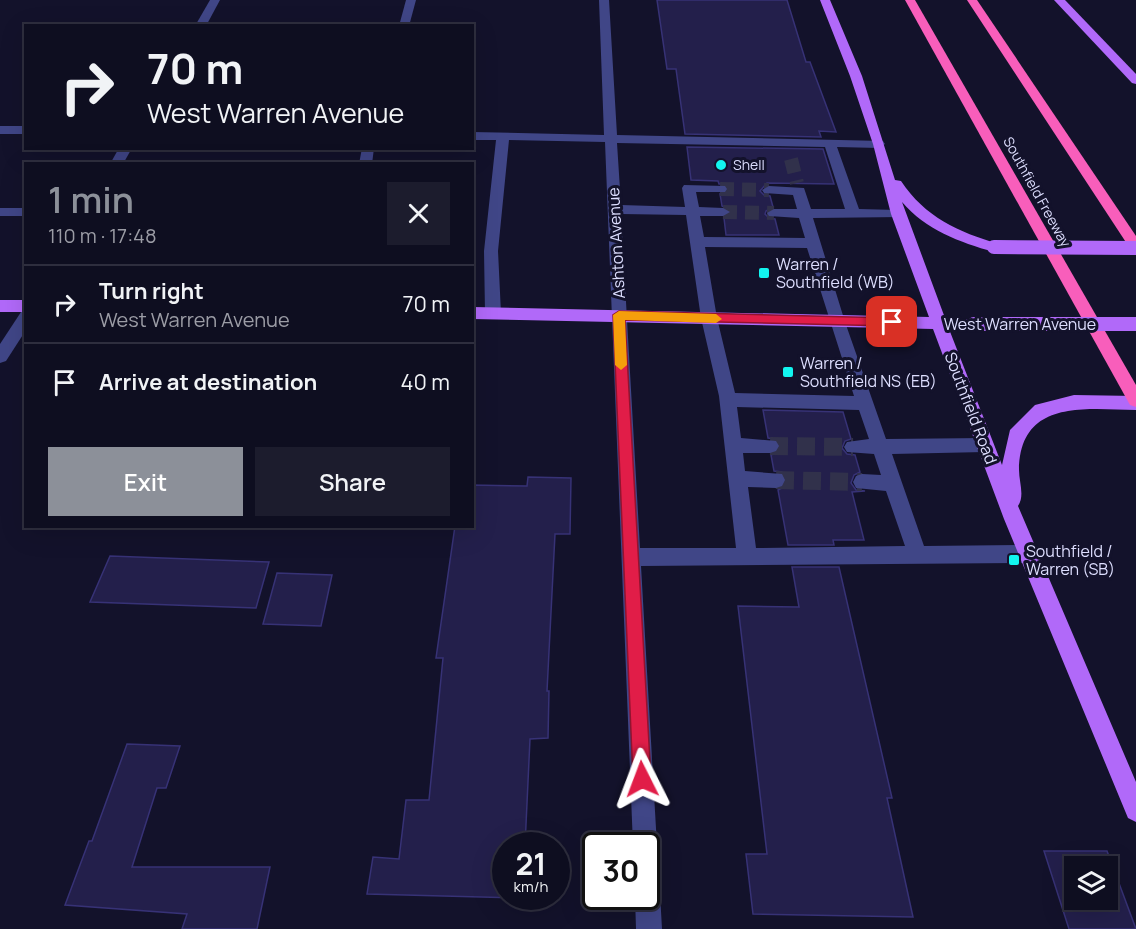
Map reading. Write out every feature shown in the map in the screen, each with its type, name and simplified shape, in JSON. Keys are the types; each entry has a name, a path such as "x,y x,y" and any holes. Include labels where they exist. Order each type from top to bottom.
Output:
{"highway":[{"name":"Southfield Freeway","path":"910,0 1136,401"},
{"path":"972,0 1136,248"}],"main road":[{"name":"Southfield Road","path":"825,0 856,76 879,144 898,214 1013,519 1136,810"},
{"path":"1059,0 1136,81"},
{"path":"884,162 906,201 925,218 957,236 994,247 1136,248"},
{"path":"0,306 24,306"},
{"name":"West Warren Avenue","path":"474,313 974,324 1136,324"},
{"path":"1013,519 1010,469 1017,435 1041,410 1074,402 1136,401"}],"street":[{"path":"201,24 215,0"},
{"path":"405,24 411,0"},
{"name":"Ashton Avenue","path":"604,0 644,832"},
{"path":"0,130 24,130"},
{"path":"474,136 879,144"},
{"path":"493,313 491,251 503,136"},
{"path":"787,143 791,159"},
{"path":"830,144 853,213"},
{"path":"769,190 798,187 836,321 918,556"},
{"path":"720,189 689,188 709,318 727,400 747,557"},
{"path":"614,209 723,212"},
{"path":"0,212 24,212"},
{"path":"774,213 898,214"},
{"path":"697,242 813,243"},
{"path":"0,357 24,319"},
{"path":"727,400 863,403"},
{"path":"734,445 770,446"},
{"path":"853,447 986,445"},
{"path":"737,478 776,480"},
{"path":"862,482 893,483"},
{"path":"631,557 1029,554"},
{"path":"648,910 649,929"}],"building":[{"path":"657,0 787,0 806,62 810,62 836,132 819,131 821,137 685,134 676,69 667,69"},
{"path":"687,147 823,149 834,184 767,183 760,191 770,196 773,207 765,214 775,219 779,235 726,235 724,218 732,211 722,206 720,194 727,193 729,188 725,184 719,184 718,181 691,180"},
{"path":"763,410 843,412 851,439 845,441 842,448 847,454 855,455 860,472 854,475 851,483 856,490 865,491 852,492 864,540 833,540 834,545 788,545 778,490 784,487 787,479 782,472 774,471 771,455 778,452 781,445 776,439 768,438"},
{"path":"528,477 571,478 570,534 555,534 547,691 549,691 548,738 530,739 526,832 492,832 492,897 367,894 373,857 399,859 406,800 429,800 443,658 436,658 455,528 474,528 474,485 527,486"},
{"path":"110,556 269,562 256,608 90,602"},
{"path":"792,567 839,567 892,798 887,798 913,917 753,914 746,854 767,854 738,606 799,607"},
{"path":"277,573 332,575 321,626 263,624"},
{"path":"127,744 180,746 166,788 157,788 132,867 270,867 257,929 182,929 187,914 65,905 89,841 92,841"},
{"path":"1044,851 1107,851 1109,856 1064,856 1064,910 1118,910 1118,881 1136,929 1069,929"}],"tunnel":[{"path":"791,159 797,183"},
{"path":"720,189 769,190"},
{"path":"723,212 774,213"},
{"path":"770,446 853,447"},
{"path":"776,480 862,482"}],"slow traffic":[{"path":"621,365 619,315 716,319"}],"place":[{"name":"Shell","path":"721,165"},
{"name":"Warren / Southfield (WB)","path":"764,273"},
{"name":"Warren / Southfield NS (EB)","path":"788,372"},
{"name":"Southfield / Warren (SB)","path":"1014,560"}],"route":[{"path":"642,779 619,315 892,322"}]}
